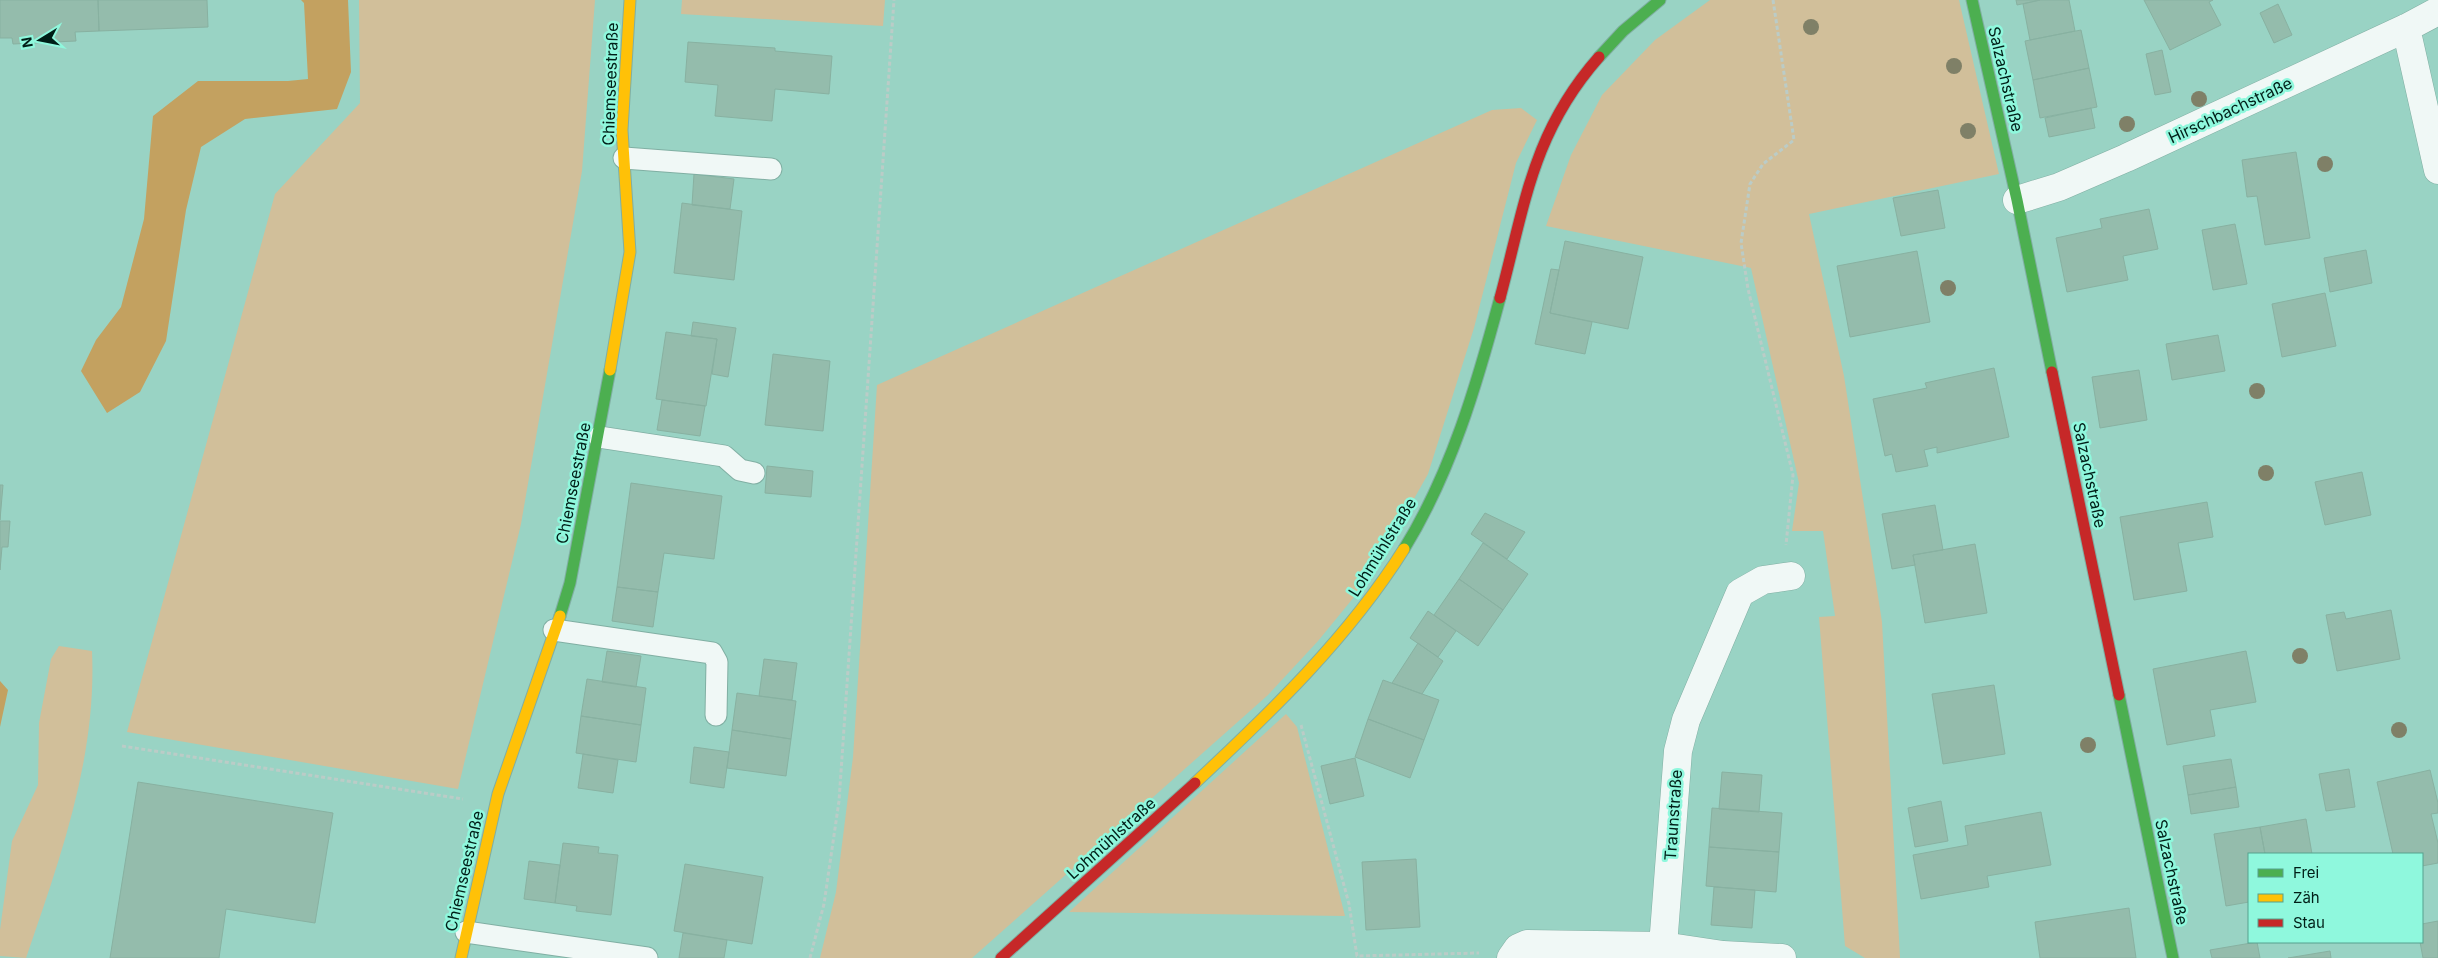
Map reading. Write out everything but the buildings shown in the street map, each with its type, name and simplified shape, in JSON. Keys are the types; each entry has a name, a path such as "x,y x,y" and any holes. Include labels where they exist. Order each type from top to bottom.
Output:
{"street":[{"name":"Chiemseestraße","path":"461,958 495,804 542,671 570,583 599,437 630,252 622,130 630,0"},
{"name":"Lohmühlstraße","path":"1001,958 1194,786 1319,662 1363,609 1418,526 1445,468 1492,333 1541,148 1561,108 1588,68 1623,31 1660,0"},
{"name":"Salzachstraße","path":"1972,0 2017,200 2173,958"},
{"name":"Hirschbachstraße","path":"2017,200 2059,187 2126,158 2406,28 2438,11"},
{"path":"2406,28 2438,170"},
{"name":"Traunstraße","path":"1663,946 1678,751 1686,720 1740,593 1763,580 1791,576"},
{"path":"1511,958 1518,948 1527,944 1663,946 1723,954 1782,958"}],"lane":[{"path":"624,158 771,169"},
{"path":"599,437 724,456 740,470 754,473"},
{"path":"554,630 712,652 717,662 716,716"},
{"path":"466,932 647,958"}],"path":[{"path":"810,958 824,904 838,801 894,0"},
{"path":"1773,0 1794,140 1764,164 1750,184 1741,243 1748,290 1792,475 1786,549 1791,576"},
{"path":"1279,702 1300,724 1349,904 1357,956 1483,953"},
{"path":"122,746 495,804"}],"shaded area":[{"path":"301,0 348,0 351,72 337,109 245,119 201,147 186,210 166,341 140,392 107,413 81,371 96,340 121,307 144,219 153,116 198,81 288,81 308,79 304,3"},
{"path":"359,0 595,0 582,171 521,524 458,789 127,732 275,194 360,103"},
{"path":"682,0 885,0 883,26 681,14"},
{"path":"1710,0 1959,0 1999,174 1809,214 1844,376 1882,622 1900,958 1865,958 1845,946 1819,617 1835,616 1823,531 1792,531 1799,483 1751,268 1546,226 1571,155 1602,95 1655,40"},
{"path":"1521,108 1537,120 1516,163 1474,328 1428,474 1368,580 1318,641 1268,695 972,958 820,958 836,892 853,757 877,385 1492,110"},
{"path":"59,646 92,651 92,691 89,730 82,769 63,845 26,958 0,956 0,930 12,841 38,785 39,723 51,659"},
{"path":"0,681 8,690 0,727"},
{"path":"1286,714 1297,727 1345,916 1069,912"}],"traffic: fast":[{"path":"1599,57 1623,31 1660,0"},
{"path":"1972,0 2017,200 2052,372"},
{"path":"1404,549 1421,520 1449,459 1472,395 1500,298"},
{"path":"560,616 570,583 610,370"},
{"path":"2119,695 2173,958"}],"traffic: slow":[{"path":"610,370 630,252 622,130 630,0"},
{"path":"1195,783 1307,673 1358,613 1404,549"},
{"path":"461,958 498,794 560,616"}],"traffic: jam":[{"path":"1500,298 1525,201 1545,142 1577,85 1599,57"},
{"path":"2052,372 2119,695"},
{"path":"1001,958 1195,783"}]}
